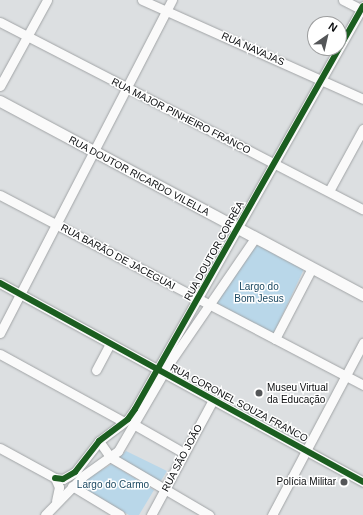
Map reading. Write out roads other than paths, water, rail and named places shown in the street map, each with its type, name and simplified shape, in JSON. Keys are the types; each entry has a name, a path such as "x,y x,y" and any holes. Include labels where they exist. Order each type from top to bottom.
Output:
{"street":[{"path":"0,86 47,0"},
{"name":"RUA NAVAJAS","path":"142,0 363,99"},
{"path":"0,333 96,152 172,0"},
{"path":"344,0 362,8"},
{"name":"RUA DOUTOR CORRÊA","path":"45,515 55,502 72,486 110,458 135,425 160,372 273,162 322,80 362,8"},
{"name":"RUA MAJOR PINHEIRO FRANCO","path":"0,22 363,209"},
{"name":"RUA DOUTOR RICARDO VILELLA","path":"0,101 363,295"},
{"path":"329,191 363,128"},
{"name":"RUA BARÃO DE JACEGUAI","path":"0,195 363,385"},
{"name":"RUA DOUTOR CORRÊA","path":"55,478 63,479 75,472 99,441 124,422 135,409 255,238"},
{"path":"275,339 312,268"},
{"name":"RUA CORONEL SOUZA FRANCO","path":"0,283 363,482"},
{"path":"272,515 363,343"},
{"path":"96,370 110,344"},
{"path":"0,354 124,422"},
{"name":"RUA SÃO JOÃO","path":"151,515 213,400"},
{"path":"135,425 184,453"},
{"path":"99,441 110,458 209,515"},
{"path":"0,448 55,478 59,487 55,502"},
{"path":"72,486 120,515"}],"place":[{"name":"Museu Virtual da Educação","path":"259,393"},
{"name":"Polícia Militar","path":"344,482"}],"park label":[{"name":"Largo do Bom Jesus","path":"259,292"},
{"name":"Largo do Carmo","path":"113,485"}]}
